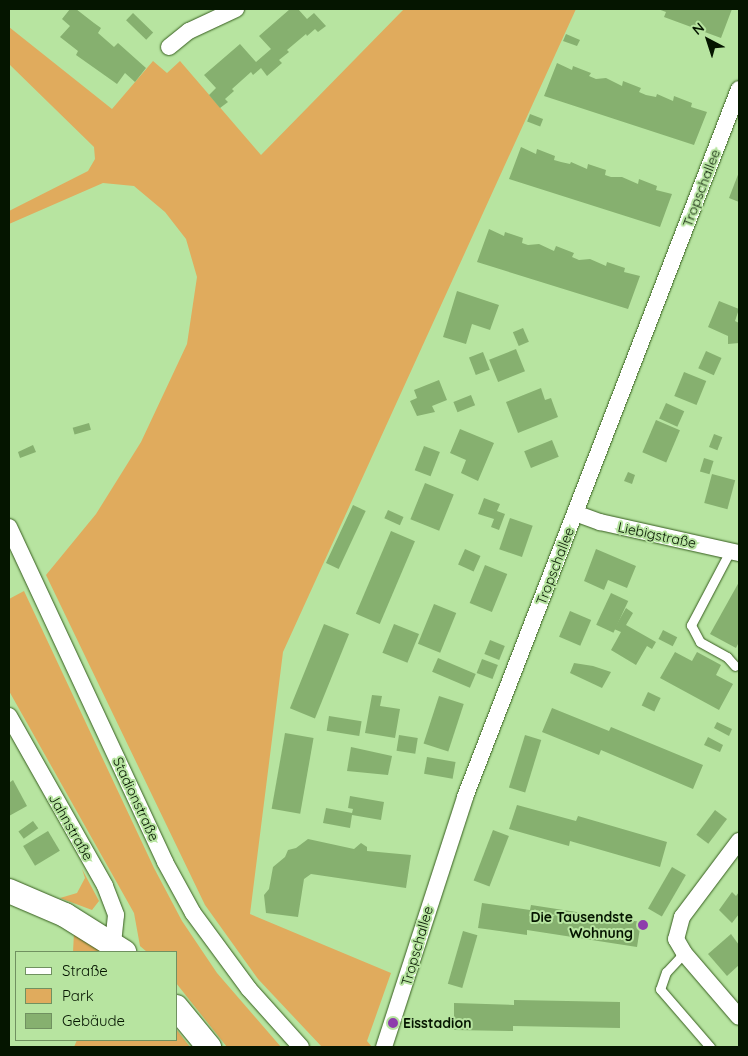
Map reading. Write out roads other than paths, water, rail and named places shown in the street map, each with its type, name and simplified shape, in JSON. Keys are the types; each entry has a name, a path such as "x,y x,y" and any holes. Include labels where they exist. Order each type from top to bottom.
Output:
{"street":[{"path":"169,47 189,31 236,9"},
{"name":"Tropschallee","path":"384,1047 465,797 739,89"},
{"name":"Liebigstraße","path":"575,513 618,526 734,552"},
{"name":"Stadionstraße","path":"9,527 165,862 193,913 249,989 301,1047"},
{"name":"Jahnstraße","path":"9,716 105,886 116,915 118,948"},
{"path":"739,841 678,924 676,939 684,953 739,1018"},
{"path":"9,891 65,915 118,948"},
{"path":"178,1009 209,1047"}],"lane":[{"path":"734,552 691,625 700,642 727,656 735,666"},
{"path":"684,953 666,972 660,989 710,1047"}],"place":[{"name":"Die Tausendste Wohnung","path":"643,925"},
{"name":"Eisstadion","path":"393,1023"}]}
